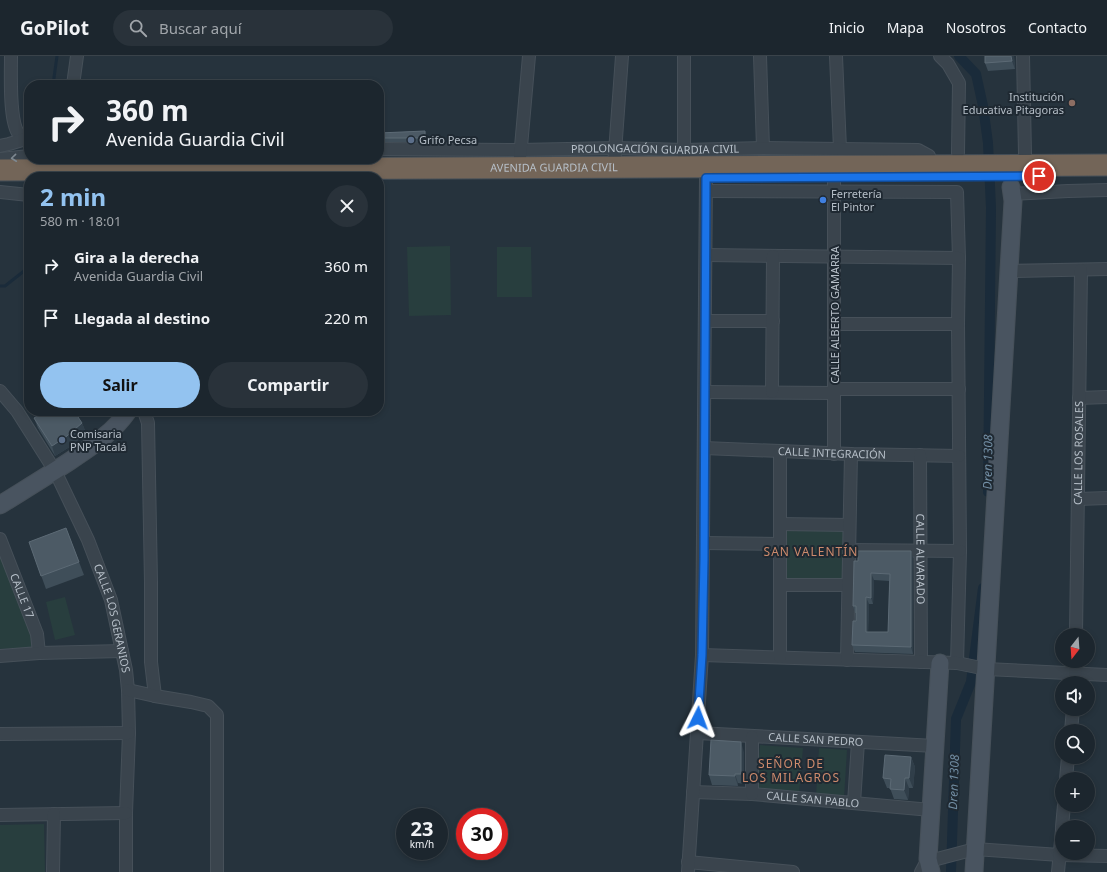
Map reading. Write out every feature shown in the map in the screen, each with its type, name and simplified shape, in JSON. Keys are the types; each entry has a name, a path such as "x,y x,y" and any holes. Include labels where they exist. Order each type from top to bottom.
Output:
{"highway":[{"name":"AVENIDA GUARDIA CIVIL","path":"384,163 520,158 684,158 962,165 1009,181 1107,175"},
{"name":"AVENIDA GUARDIA CIVIL","path":"0,170 135,172 355,164"},
{"name":"AVENIDA GUARDIA CIVIL","path":"384,181 834,185 962,165"},
{"name":"AVENIDA GUARDIA CIVIL","path":"1009,181 1107,165"},
{"path":"0,183 24,183"}],"street":[{"path":"11,56 11,110 14,123 19,133 24,136"},
{"path":"74,80 77,56"},
{"path":"384,149 520,158 529,56"},
{"path":"615,157 622,56"},
{"path":"684,56 684,158"},
{"path":"760,56 763,148"},
{"path":"836,56 840,149"},
{"path":"940,56 948,64 959,83 962,165"},
{"path":"1023,56 1025,154"},
{"path":"0,146 24,139"},
{"name":"PROLONGACIÓN GUARDIA CIVIL","path":"684,158 763,148 918,150 929,156"},
{"path":"0,159 24,157"},
{"path":"108,164 135,172"},
{"path":"974,872 1010,271 1013,201 1009,181 1068,191 1107,190"},
{"path":"706,184 702,655 688,867 793,872"},
{"path":"834,185 957,192 959,258 958,324 960,551 957,663"},
{"name":"CALLE ALBERTO GAMARRA","path":"834,185 834,454"},
{"path":"0,192 24,194"},
{"path":"706,255 959,258"},
{"path":"772,392 773,256"},
{"path":"1010,271 1107,269"},
{"name":"CALLE LOS ROSALES","path":"1076,628 1081,270"},
{"path":"705,322 772,321"},
{"path":"835,324 958,324"},
{"path":"705,392 959,389"},
{"name":"CALLE LOS GERANIOS","path":"0,391 17,411 57,470 88,540 111,600 126,670 128,690 129,733 126,813 126,872"},
{"path":"1079,398 1107,397"},
{"path":"57,470 93,438 113,416"},
{"path":"0,505 57,470 103,439 124,416"},
{"path":"146,416 148,423 151,662 155,696"},
{"name":"CALLE INTEGRACIÓN","path":"704,448 834,454 959,456"},
{"path":"780,451 780,657"},
{"path":"847,660 850,454"},
{"name":"CALLE ALVARADO","path":"920,456 921,662"},
{"path":"1078,499 1107,498"},
{"path":"780,524 849,525"},
{"name":"CALLE 17","path":"0,539 37,634 39,653"},
{"path":"704,543 780,544"},
{"path":"849,550 960,551"},
{"path":"780,585 848,585"},
{"path":"0,656 39,653 122,651"},
{"path":"702,655 957,663 986,669 1075,672 1107,675"},
{"path":"927,868 940,663"},
{"path":"128,690 208,706 217,714 217,872"},
{"path":"0,734 129,733"},
{"name":"CALLE SAN PEDRO","path":"698,733 935,746"},
{"path":"752,737 752,794"},
{"path":"854,803 858,742"},
{"name":"CALLE SAN PABLO","path":"693,792 752,794 931,810"},
{"path":"0,815 126,813"},
{"path":"53,872 54,814"},
{"path":"927,868 937,859 975,849 1055,855"},
{"path":"1095,856 1107,856"},
{"path":"1058,872 1059,860"}],"green space":[{"path":"450,246 451,315 409,316 407,247"},
{"path":"497,247 531,247 532,297 497,297"},
{"path":"785,529 845,530 844,582 783,581"},
{"path":"0,552 19,597 33,640 30,648 0,649"},
{"path":"65,597 75,635 55,640 46,602"},
{"path":"760,745 803,748 799,795 756,791"},
{"path":"819,748 847,750 844,798 816,796"},
{"path":"44,824 45,872 0,872 0,825"}],"building":[{"path":"985,56 1011,56 1012,61 985,63"},
{"path":"425,131 425,138 384,138 384,133"},
{"path":"37,416 77,416 82,423 52,446 34,418"},
{"path":"66,528 79,562 41,576 29,542"},
{"path":"858,551 911,551 911,647 852,645 853,621 856,621 856,606 853,606 854,561 858,561","holes":["871,573 890,574 888,632 866,632 866,597 871,598"]},
{"path":"711,740 741,742 741,774 735,774 735,776 709,775"},
{"path":"885,755 911,757 909,778 905,778 904,790 890,789 891,779 883,778"}],"waterway":[{"path":"54,80 57,56"},
{"name":"Dren 1308","path":"959,56 976,74 983,106 988,143 991,208 988,492"},
{"path":"0,286 5,286 24,271"},
{"name":"Dren 1308","path":"951,872 956,719 971,682 983,588"}],"place":[{"name":"Institución Educativa Pitagoras","path":"1072,103"},
{"name":"Grifo Pecsa","path":"411,140"},
{"name":"Ferretería El Pintor","path":"823,200"},
{"name":"Comisaria PNP Tacalá","path":"62,440"}],"district":[{"name":"SAN VALENTÍN","path":"811,552"},
{"name":"SEÑOR DE LOS MILAGROS","path":"791,771"}],"route":[{"path":"698,718 702,655 704,559 706,178 1039,176"}]}
